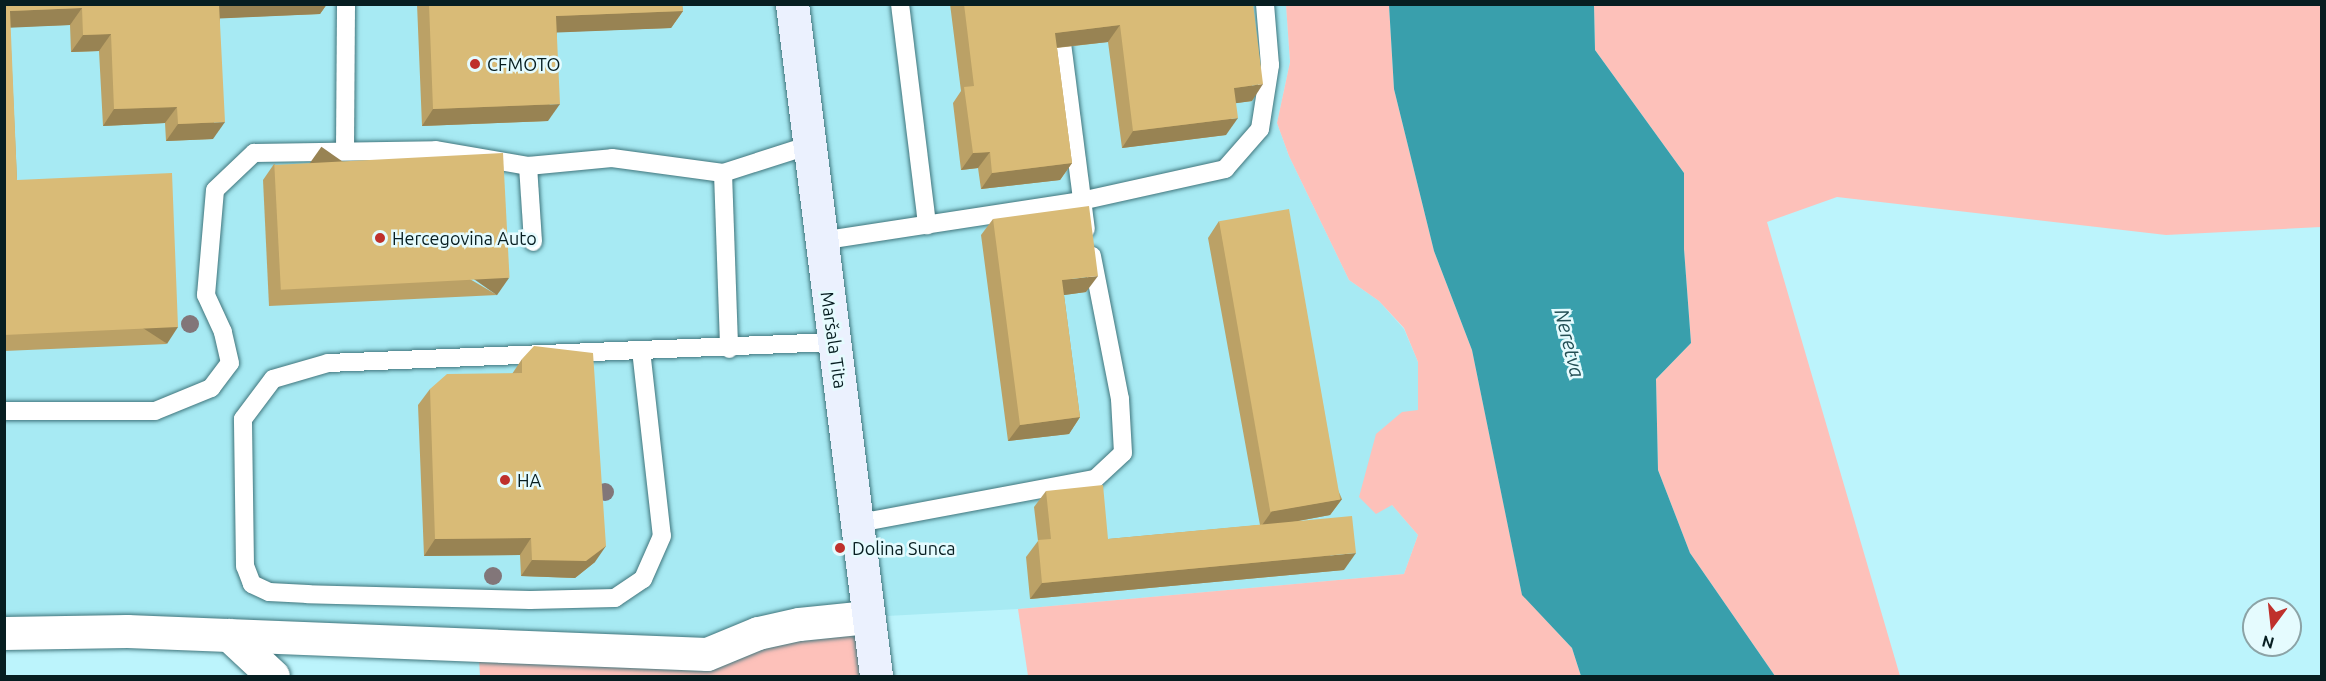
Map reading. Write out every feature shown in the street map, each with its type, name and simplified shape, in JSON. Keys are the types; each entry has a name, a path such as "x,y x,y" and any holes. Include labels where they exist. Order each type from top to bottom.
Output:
{"street":[{"name":"Maršala Tita","path":"792,4 807,146 859,523 876,676"},
{"path":"4,633 127,631 229,635 702,665 758,633 799,624 868,617"},
{"path":"229,635 273,676"}],"lane":[{"path":"345,149 346,4"},
{"path":"900,4 927,225"},
{"path":"859,523 1095,479 1123,453 1120,399 1081,201 1057,4"},
{"path":"820,242 1081,201 1226,169 1260,129 1270,65 1265,4"},
{"path":"4,411 155,411 212,388 230,363 223,332 206,295 215,190 254,153 345,149 436,150 528,166 612,158 723,173 807,146"},
{"path":"528,166 533,242"},
{"path":"723,173 729,349"},
{"path":"641,350 662,536 642,579 615,598 530,600 308,594 269,592 252,584 245,566 243,419 273,379 328,363 641,350 729,349 834,342"}],"shaded area":[{"path":"4,5 1286,5 1290,62 1277,123 1289,156 1349,280 1379,301 1404,329 1418,362 1418,410 1392,505 1418,535 1404,574 1018,609 868,617 707,654 5,633"},
{"path":"1286,5 1389,5 1394,89 1434,251 1472,350 1522,594 1572,648 1581,676 1028,676 1018,609 1404,574 1418,535 1392,505 1376,514 1359,497 1376,434 1402,412 1418,410 1418,362 1404,328 1379,301 1349,280 1289,156 1277,123 1290,62"},
{"path":"1594,5 2321,5 2321,227 2166,235 1837,197 1767,222 1900,676 1775,676 1690,553 1658,470 1656,379 1691,343 1684,249 1684,173 1595,50"},
{"path":"868,617 876,676 480,676 478,645 671,652"}],"water":[{"name":"Neretva","path":"1389,5 1594,5 1595,50 1684,173 1684,249 1691,343 1656,379 1658,470 1690,553 1775,676 1581,676 1572,648 1522,595 1472,350 1434,251 1394,89"}],"building":[{"path":"4,4 219,4 225,122 178,124 177,107 114,109 111,34 83,35 82,8 10,11 17,180 172,173 178,327 4,335"},
{"path":"429,4 682,4 683,11 556,16 560,104 433,109"},
{"path":"964,4 1253,4 1263,84 1234,88 1238,118 1133,131 1120,25 1055,33 1072,163 992,173 990,152 973,153 964,87 974,86"},
{"name":"Hercegovina Auto","path":"503,153 510,278 281,290 274,165"},
{"path":"1089,206 1098,276 1062,280 1080,417 1020,425 993,219"},
{"path":"1289,209 1340,500 1270,512 1219,221"},
{"name":"HA","path":"534,346 593,353 606,546 586,561 532,560 531,538 435,539 430,389 447,374 522,373 522,359"},
{"path":"1103,485 1108,539 1352,516 1356,553 1042,583 1038,540 1051,539 1046,491"}],"place":[{"name":"CFMOTO","path":"475,64"},
{"name":"Hercegovina Auto","path":"380,238"},
{"name":"HA","path":"505,480"},
{"name":"Dolina Sunca","path":"840,548"}]}
